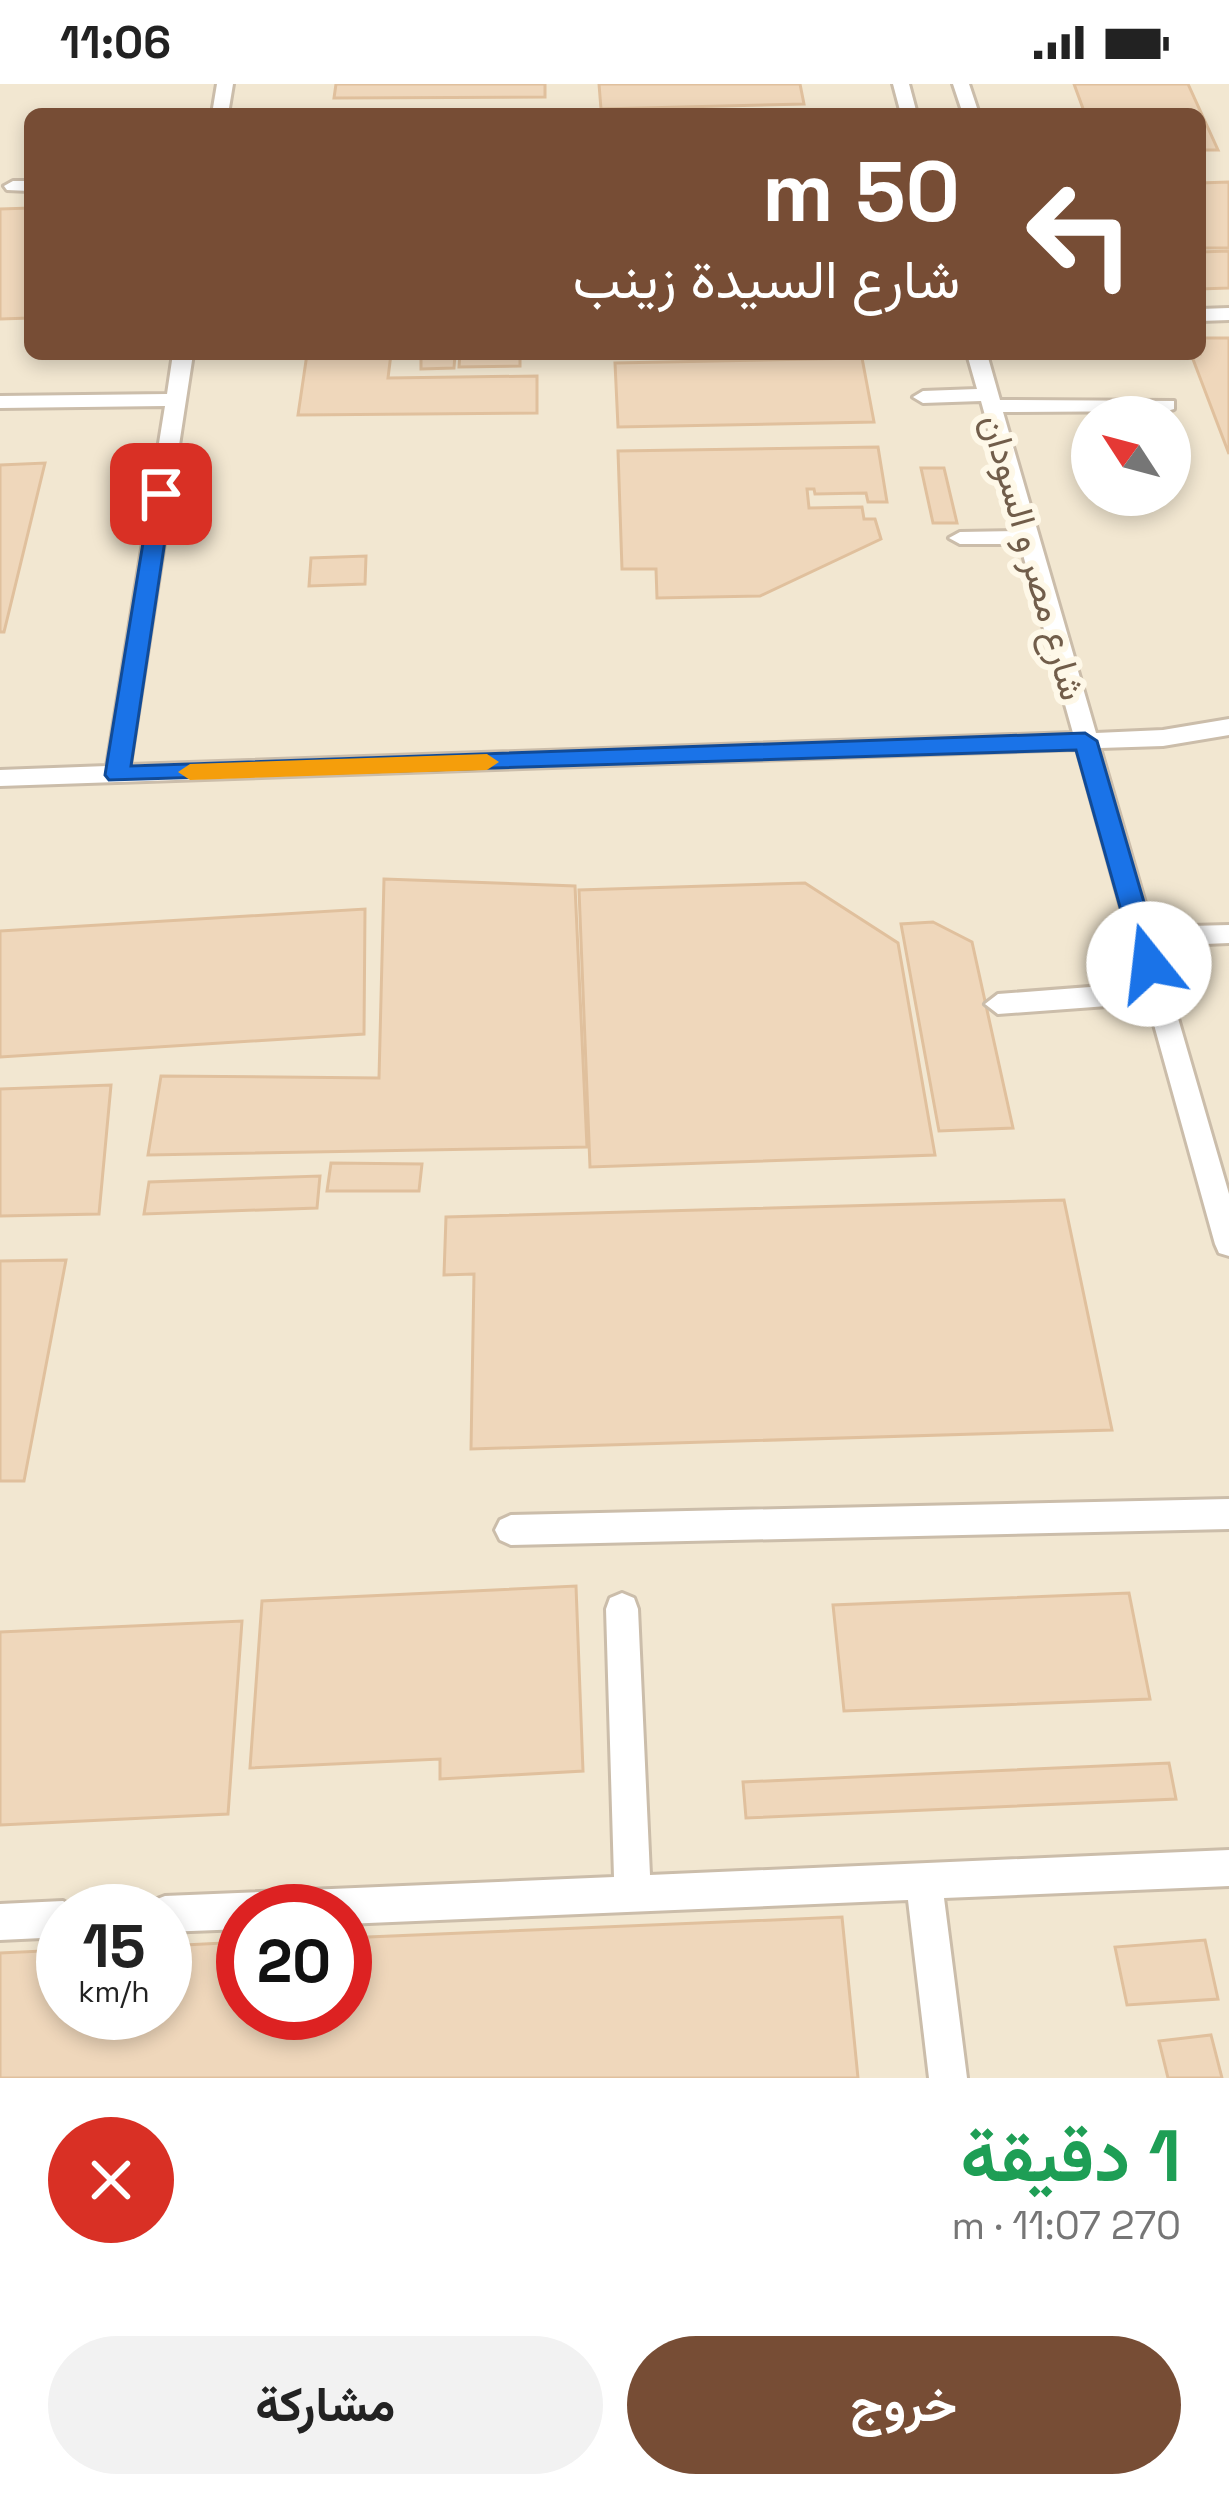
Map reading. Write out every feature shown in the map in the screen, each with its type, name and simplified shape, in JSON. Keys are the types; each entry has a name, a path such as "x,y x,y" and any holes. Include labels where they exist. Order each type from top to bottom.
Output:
{"lane":[{"path":"117,775 182,360"},
{"name":"شارع مصر و السودان","path":"979,360 1229,1244"},
{"path":"923,397 1071,402"},
{"path":"0,402 176,400"},
{"path":"959,538 1028,537"},
{"path":"0,778 1162,738 1229,727"},
{"path":"1162,738 1229,746"},
{"path":"1141,937 1229,934"},
{"path":"998,1004 1157,992"},
{"path":"512,1530 1229,1514"},
{"path":"622,1610 632,1894"},
{"path":"192,1913 1229,1868"},
{"path":"925,1881 948,2078"},
{"path":"0,1922 36,1920"}],"shaded area":[{"path":"0,84 1229,84 1229,2078 0,2078"}],"building":[{"path":"336,84 545,84 545,97 334,98"},
{"path":"599,84 800,84 804,104 642,108 601,108"},
{"path":"1074,84 1188,84 1199,108 1083,108"},
{"path":"1206,124 1218,150 1206,150"},
{"path":"1229,182 1229,248 1206,248 1206,183"},
{"path":"24,208 24,318 0,319 0,209"},
{"path":"1229,251 1229,288 1206,289 1206,252"},
{"path":"1206,338 1229,338 1229,454 1193,360 1206,360"},
{"path":"306,360 390,360 388,378 537,376 537,413 298,415"},
{"path":"421,360 455,360 454,368 421,369"},
{"path":"460,360 520,360 520,366 459,367"},
{"path":"862,360 874,422 618,427 615,363"},
{"path":"878,447 887,502 868,502 866,493 815,494 814,489 807,489 809,508 862,507 864,519 875,519 881,539 760,596 657,598 656,569 622,569 618,451"},
{"path":"45,463 4,632 0,632 0,465"},
{"path":"921,468 944,468 957,523 933,523"},
{"path":"366,556 365,584 309,586 311,558"},
{"path":"384,879 575,886 587,1147 148,1155 161,1076 379,1078"},
{"path":"805,883 898,943 935,1155 590,1167 579,890"},
{"path":"365,909 364,1034 0,1057 0,931"},
{"path":"933,922 972,942 1013,1128 939,1131 901,924"},
{"path":"111,1085 99,1214 0,1216 0,1089"},
{"path":"331,1163 422,1164 419,1191 327,1191"},
{"path":"320,1176 317,1208 144,1214 149,1182"},
{"path":"1064,1200 1112,1430 471,1449 474,1274 444,1275 446,1217"},
{"path":"66,1260 24,1481 0,1481 0,1261"},
{"path":"576,1586 583,1771 440,1779 440,1759 250,1768 262,1601"},
{"path":"1129,1593 1150,1699 844,1711 833,1605"},
{"path":"242,1621 228,1814 0,1825 0,1632"},
{"path":"1169,1763 1176,1799 746,1818 743,1782"},
{"path":"842,1917 858,2078 0,2078 0,1953 36,1951 36,2040 192,2040 192,1945 216,1943 216,2040 372,2040 372,1937"},
{"path":"1205,1940 1218,1999 1127,2005 1115,1947"},
{"path":"1211,2035 1222,2078 1168,2078 1159,2041"}],"slow traffic":[{"path":"190,772 487,762"}],"route":[{"path":"161,494 117,775 1085,741 1149,964"}]}
